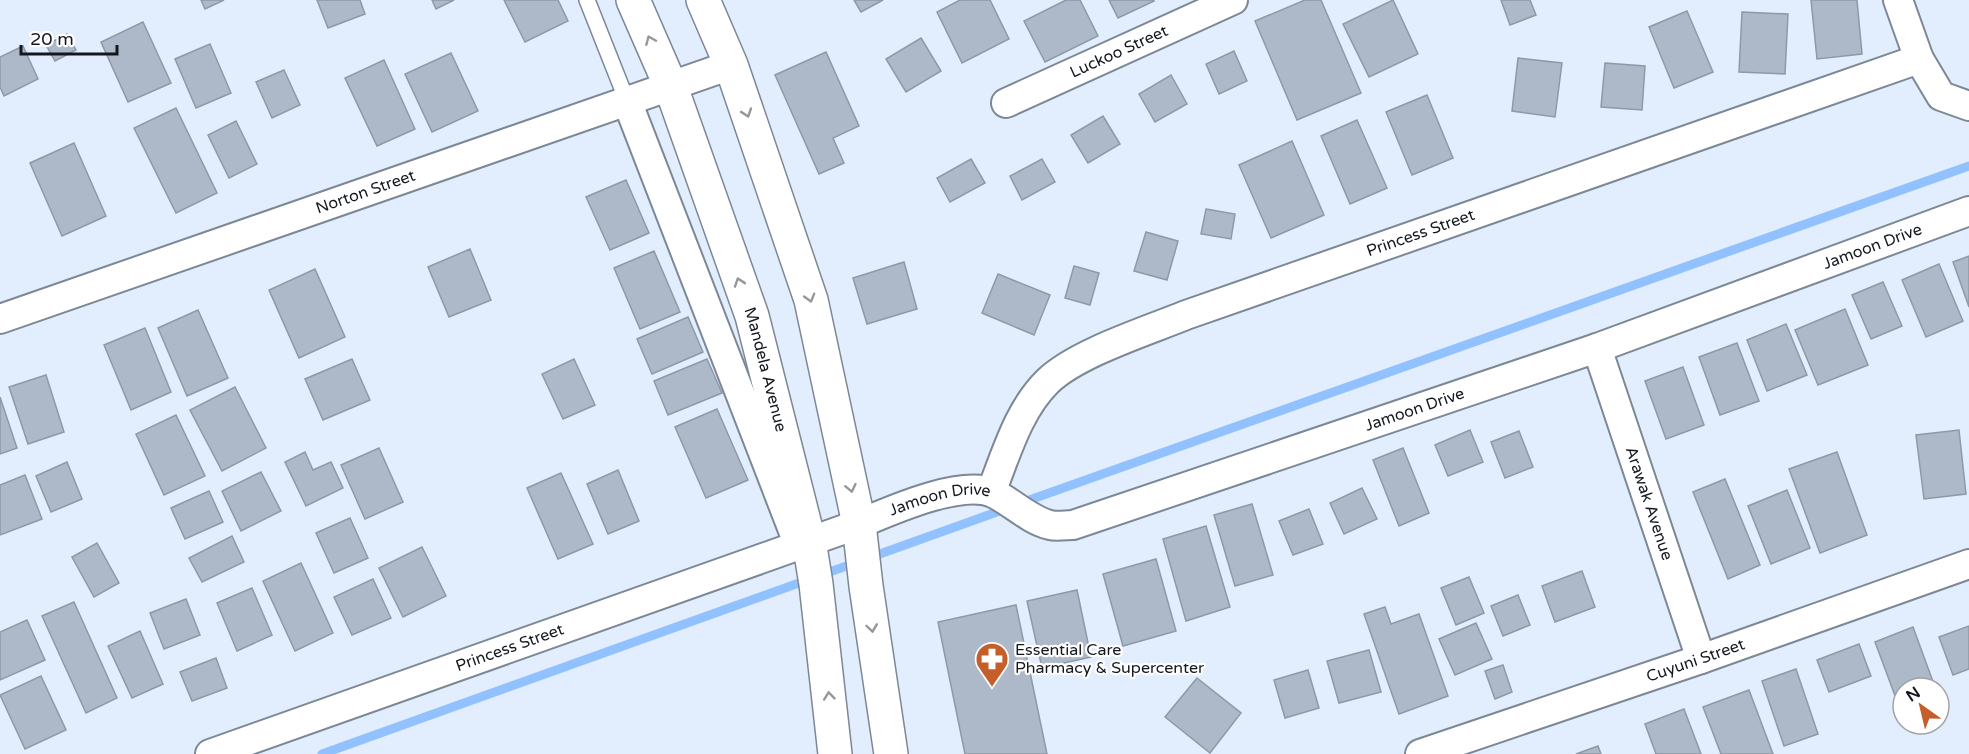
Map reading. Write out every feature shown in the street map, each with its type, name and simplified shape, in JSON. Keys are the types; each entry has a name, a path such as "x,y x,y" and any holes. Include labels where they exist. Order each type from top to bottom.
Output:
{"main road":[{"name":"Mandela Avenue","path":"633,0 671,87 752,316 809,558 835,754"},
{"path":"703,0 731,65 811,300 862,549 891,754"}],"street":[{"name":"Luckoo Street","path":"1006,103 1233,0"},
{"path":"1898,0 1919,59 1941,96 1969,106"},
{"name":"Princess Street","path":"996,495 1017,427 1030,405 1048,381 1089,355 1186,315 1919,59"},
{"name":"Norton Street","path":"0,320 731,65"},
{"path":"627,102 809,558"},
{"name":"Jamoon Drive","path":"809,558 862,549 914,502 979,489 996,495 1033,518 1051,525 1073,525 1597,348 1969,211"},
{"name":"Arawak Avenue","path":"1597,348 1701,659"},
{"name":"Princess Street","path":"210,754 809,558"},
{"name":"Cuyuni Street","path":"1420,754 1701,659 1969,564"}],"lane":[{"path":"586,0 627,102"}],"building":[{"path":"201,0 224,0 205,9"},
{"path":"317,0 360,0 365,14 328,28"},
{"path":"432,0 454,0 436,9"},
{"path":"504,0 558,0 568,21 525,42"},
{"path":"854,0 883,0 861,12"},
{"path":"960,0 990,0 1009,39 962,63 937,12"},
{"path":"1066,0 1080,0 1098,36 1045,62 1024,21"},
{"path":"1109,0 1153,0 1154,1 1118,18"},
{"path":"1305,0 1321,0 1361,93 1297,120 1255,21"},
{"path":"1393,0 1418,54 1369,77 1343,24"},
{"path":"1501,0 1530,0 1536,15 1510,25"},
{"path":"1811,0 1857,0 1862,54 1817,59"},
{"path":"1687,11 1713,72 1674,88 1649,27"},
{"path":"1742,12 1788,14 1785,74 1739,72"},
{"path":"143,22 171,83 128,102 101,42"},
{"path":"67,34 76,50 55,61 46,45"},
{"path":"921,38 941,71 906,92 886,59"},
{"path":"210,44 231,93 196,108 175,59"},
{"path":"23,46 38,79 4,96 0,87 0,57"},
{"path":"1234,51 1247,81 1219,94 1206,64"},
{"path":"826,52 859,126 833,138 844,163 819,174 775,75"},
{"path":"451,53 478,111 432,132 405,74"},
{"path":"1518,58 1562,63 1555,117 1512,111"},
{"path":"384,60 415,129 377,146 345,78"},
{"path":"1605,63 1645,66 1642,110 1601,107"},
{"path":"284,70 300,105 272,118 256,82"},
{"path":"1171,75 1187,104 1155,122 1139,94"},
{"path":"1427,95 1453,158 1412,175 1386,112"},
{"path":"176,108 217,193 176,213 134,128"},
{"path":"1103,116 1120,144 1088,163 1071,135"},
{"path":"1357,120 1387,188 1350,204 1321,136"},
{"path":"236,121 257,164 229,178 208,135"},
{"path":"1292,141 1324,215 1271,238 1239,165"},
{"path":"74,143 106,216 62,236 30,163"},
{"path":"971,159 985,183 950,202 937,178"},
{"path":"1042,159 1055,182 1022,200 1010,176"},
{"path":"626,180 649,233 610,250 586,197"},
{"path":"1206,209 1235,214 1231,239 1201,234"},
{"path":"1146,232 1178,241 1167,280 1134,271"},
{"path":"470,249 491,300 449,317 428,267"},
{"path":"654,251 680,312 640,329 614,268"},
{"path":"1969,256 1969,307 1953,262"},
{"path":"904,262 917,309 867,324 853,278"},
{"path":"1939,264 1963,321 1926,337 1902,280"},
{"path":"1074,266 1099,273 1090,305 1065,298"},
{"path":"315,269 345,337 299,358 269,290"},
{"path":"998,274 1050,295 1034,335 982,313"},
{"path":"1883,282 1902,326 1871,339 1852,295"},
{"path":"1845,309 1868,365 1818,385 1795,330"},
{"path":"198,310 228,378 187,396 158,328"},
{"path":"688,317 703,352 652,374 637,339"},
{"path":"1786,324 1807,375 1767,391 1747,340"},
{"path":"145,328 171,392 131,410 104,345"},
{"path":"1737,343 1759,401 1720,415 1699,357"},
{"path":"352,359 370,400 323,420 305,379"},
{"path":"574,359 595,405 563,419 542,374"},
{"path":"707,359 722,393 668,415 654,381"},
{"path":"1683,367 1704,425 1666,439 1645,381"},
{"path":"46,375 64,432 28,444 9,387"},
{"path":"235,387 266,448 222,471 190,410"},
{"path":"0,397 17,448 0,454"},
{"path":"717,409 748,480 706,498 675,427"},
{"path":"176,415 205,476 164,495 136,434"},
{"path":"1470,430 1483,462 1448,476 1435,445"},
{"path":"1959,430 1966,494 1924,499 1916,435"},
{"path":"1519,431 1533,467 1505,478 1491,442"},
{"path":"379,448 403,502 365,519 341,465"},
{"path":"1403,448 1429,513 1399,526 1373,460"},
{"path":"305,452 313,470 331,462 343,488 306,506 285,462"},
{"path":"1837,452 1867,535 1820,553 1789,469"},
{"path":"67,462 82,499 51,512 36,476"},
{"path":"618,470 639,521 608,534 587,484"},
{"path":"261,472 281,511 241,531 222,491"},
{"path":"561,473 593,544 558,559 527,488"},
{"path":"25,475 42,519 0,535 0,485"},
{"path":"1725,479 1760,565 1728,579 1693,492"},
{"path":"1362,488 1377,519 1344,534 1330,503"},
{"path":"1787,490 1810,548 1771,564 1748,506"},
{"path":"209,491 223,522 185,539 171,508"},
{"path":"1252,504 1273,575 1235,586 1214,515"},
{"path":"1309,509 1323,544 1293,555 1279,521"},
{"path":"350,518 368,558 334,573 316,533"},
{"path":"1206,526 1230,607 1186,621 1163,539"},
{"path":"232,536 244,562 202,582 189,558"},
{"path":"97,543 119,583 94,597 72,557"},
{"path":"422,547 446,596 403,617 379,568"},
{"path":"1156,559 1176,631 1123,646 1103,574"},
{"path":"301,563 333,633 295,651 263,581"},
{"path":"1582,571 1595,607 1555,622 1542,586"},
{"path":"1469,577 1484,613 1456,625 1441,588"},
{"path":"373,579 391,618 352,635 334,597"},
{"path":"252,588 272,635 237,651 217,603"},
{"path":"1077,590 1091,657 1042,668 1027,601"},
{"path":"1518,595 1530,625 1503,636 1491,606"},
{"path":"186,599 200,635 164,649 150,613"},
{"path":"74,602 117,698 86,713 42,616"},
{"name":"Essential Care Pharmacy & Supercenter","path":"1016,605 1047,754 965,754 938,622"},
{"path":"1385,607 1391,624 1419,614 1448,696 1399,714 1364,614"},
{"path":"27,620 45,660 0,680 0,632"},
{"path":"1476,623 1492,659 1455,675 1439,639"},
{"path":"1969,626 1969,669 1953,675 1939,637"},
{"path":"1913,627 1931,676 1891,676 1891,685 1875,642"},
{"path":"140,631 163,684 132,698 108,646"},
{"path":"1859,644 1871,676 1829,692 1817,660"},
{"path":"1369,650 1381,692 1339,703 1327,661"},
{"path":"216,658 227,688 192,701 180,672"},
{"path":"1503,665 1512,692 1495,699 1485,671"},
{"path":"1796,669 1818,734 1784,746 1762,681"},
{"path":"1308,670 1319,708 1285,718 1274,680"},
{"path":"41,676 66,730 25,749 0,695"},
{"path":"1197,678 1241,713 1210,753 1165,717"},
{"path":"1749,690 1773,754 1721,754 1703,707"},
{"path":"1684,709 1701,754 1656,754 1645,724"},
{"path":"1598,746 1601,754 1576,754"}],"waterway":[{"path":"1021,503 1969,166"},
{"path":"322,754 1008,508"}],"place":[{"name":"Essential Care Pharmacy & Supercenter","path":"992,688"}]}
